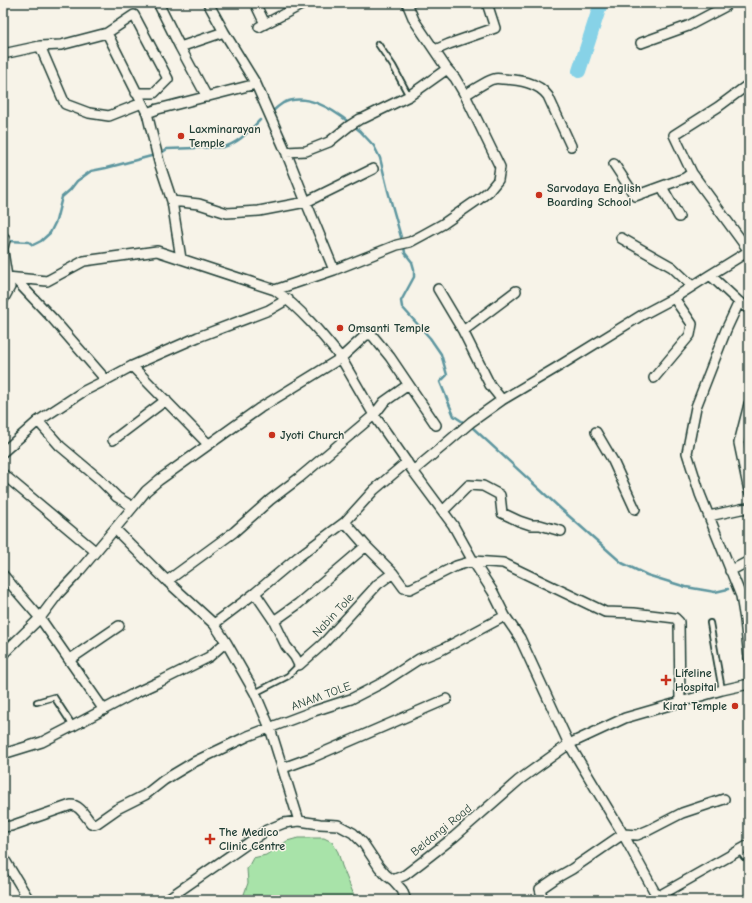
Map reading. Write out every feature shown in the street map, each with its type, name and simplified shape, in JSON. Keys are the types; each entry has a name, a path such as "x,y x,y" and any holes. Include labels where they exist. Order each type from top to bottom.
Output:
{"street":[{"path":"158,3 207,97"},
{"path":"208,3 256,84 286,152 334,270"},
{"path":"255,3 262,25 291,7 305,3"},
{"path":"275,290 334,270 397,245 410,242 443,224 475,202 498,180 500,167 464,95 455,78 447,69 414,20 407,3"},
{"path":"435,50 495,28 487,3"},
{"path":"641,42 688,26 726,6"},
{"path":"3,54 40,46 61,45 107,34 134,15 168,79 154,93 136,93"},
{"path":"180,47 224,32"},
{"path":"107,34 147,114 159,162 172,201 181,258"},
{"path":"40,46 65,104 89,113 109,116 142,103"},
{"path":"286,152 306,151 329,142 360,119 409,96 447,69"},
{"path":"464,95 493,78 527,82 535,85 544,90 548,96 571,146"},
{"path":"147,114 158,109 256,84"},
{"path":"413,471 470,422 502,400 674,298 749,251 692,173 674,135 718,107 749,84"},
{"path":"614,164 635,196 685,178 692,173"},
{"path":"172,201 198,204 227,213 259,211 306,202 373,169"},
{"path":"662,187 679,217"},
{"path":"3,236 5,240 3,248"},
{"path":"621,238 672,267 692,286"},
{"path":"3,251 10,287 3,300"},
{"path":"8,278 47,280 84,261 157,251 275,290 288,299 316,327 341,358 374,415 453,525 473,561 493,592 504,616 520,638 569,744 623,834 658,898 741,854 749,845"},
{"path":"710,275 739,302 749,309"},
{"path":"8,278 53,319 106,380"},
{"path":"438,289 463,331 490,385 502,400"},
{"path":"463,331 516,290"},
{"path":"654,378 690,335 692,324 674,298"},
{"path":"3,452 38,421 84,391 132,366 198,337 269,310 288,299"},
{"path":"739,302 726,330 696,407 687,453 700,494 740,596 745,620 749,658"},
{"path":"3,654 40,618 58,594 76,575 146,491 208,444 260,408 341,358 366,336 372,335 390,357 436,425"},
{"path":"132,366 208,444"},
{"path":"167,581 234,532 270,500 305,473 374,415 384,402 408,385"},
{"path":"113,440 166,400"},
{"path":"749,404 739,443 749,491"},
{"path":"38,421 60,446 98,478 117,497 133,506"},
{"path":"596,432 614,461 635,509"},
{"path":"214,624 255,593 298,557 345,522 374,490 407,462"},
{"path":"3,474 95,551"},
{"path":"442,511 469,485 483,486 500,495 502,513 531,525 540,525 561,531"},
{"path":"709,516 749,508"},
{"path":"345,522 393,573 404,588 410,589 456,566 473,561 503,563 605,612 634,613 675,618 679,622 680,702"},
{"path":"115,529 167,581 214,624 226,642 255,693 270,728 299,821"},
{"path":"274,622 298,604 366,546"},
{"path":"730,571 749,561"},
{"name":"Nabin Tole","path":"299,665 323,644 378,584 393,573"},
{"path":"3,575 40,618 104,710"},
{"path":"255,593 299,665"},
{"name":"ANAM TOLE","path":"3,828 71,805 78,807 91,823 97,823 117,809 145,795 164,780 194,762 248,736 314,711 351,699 382,683 419,659 443,649 504,616"},
{"path":"69,660 119,626"},
{"path":"3,754 42,742 133,694 209,657 226,642"},
{"name":"Beldangi Road","path":"393,880 405,875 454,836 519,780 569,744 625,718 722,690 749,684"},
{"path":"283,768 313,757 447,699"},
{"path":"543,900 540,889 623,834 638,835 682,813 724,799"},
{"path":"166,900 267,830 284,823 299,821 320,824 338,824 353,833 363,843 379,867 402,890 406,900"},
{"path":"3,857 29,900"}],"lane":[{"path":"378,44 393,66 409,96"},
{"path":"710,623 722,690"},
{"path":"255,693 288,676 299,665"},
{"path":"37,702 54,697 73,726"}],"green space":[{"path":"298,838 324,838 332,842 338,852 356,900 242,900 248,883 247,869 253,858 266,855 287,841"}],"waterway":[{"path":"579,71 601,3"},
{"path":"273,111 283,103 292,100 310,101 335,112 350,123"},
{"path":"160,154 167,149 223,147 229,145 243,136 260,120"},
{"path":"354,126 374,146 380,158 401,237"},
{"path":"9,241 29,242 33,245 41,241 50,233 56,221 62,197 77,181 91,171 155,155"},
{"path":"404,246 405,253 412,262 414,277 401,301 402,307 430,338 441,354 447,375 440,382 454,416 463,422"},
{"path":"473,428 622,563 647,575 686,587 715,592 728,589"},
{"path":"742,592 749,589"}],"place":[{"name":"Laxminarayan Temple","path":"181,136"},
{"name":"Sarvodaya English Boarding School","path":"539,195"},
{"name":"Omsanti Temple","path":"340,328"},
{"name":"Jyoti Church","path":"272,435"},
{"name":"Lifeline Hospital","path":"666,680"},
{"name":"Kirat Temple","path":"735,706"},
{"name":"The Medico Clinic Centre","path":"210,839"}]}
